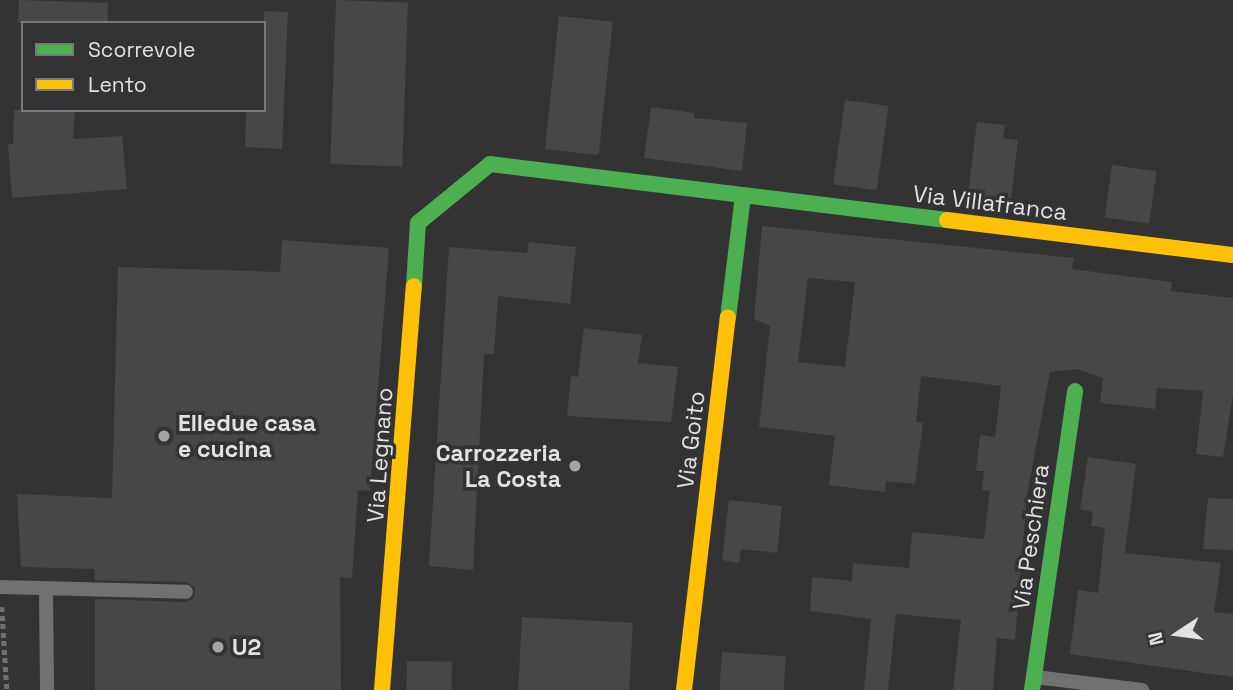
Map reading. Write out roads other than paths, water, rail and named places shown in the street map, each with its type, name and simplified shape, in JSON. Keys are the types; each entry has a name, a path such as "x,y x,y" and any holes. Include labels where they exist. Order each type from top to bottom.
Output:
{"street":[{"name":"Via Villafranca","path":"418,223 490,164 1233,255"},
{"name":"Via Goito","path":"684,690 743,196"},
{"name":"Via Legnano","path":"382,690 394,579 418,223"},
{"name":"Via Peschiera","path":"1033,683 1075,390"}],"lane":[{"path":"0,587 186,592"},
{"path":"46,589 47,690"},
{"path":"1033,683 1142,690"}],"place":[{"name":"Elledue casa e cucina","path":"164,436"},
{"name":"Carrozzeria La Costa","path":"575,466"},
{"name":"U2","path":"218,647"}]}
